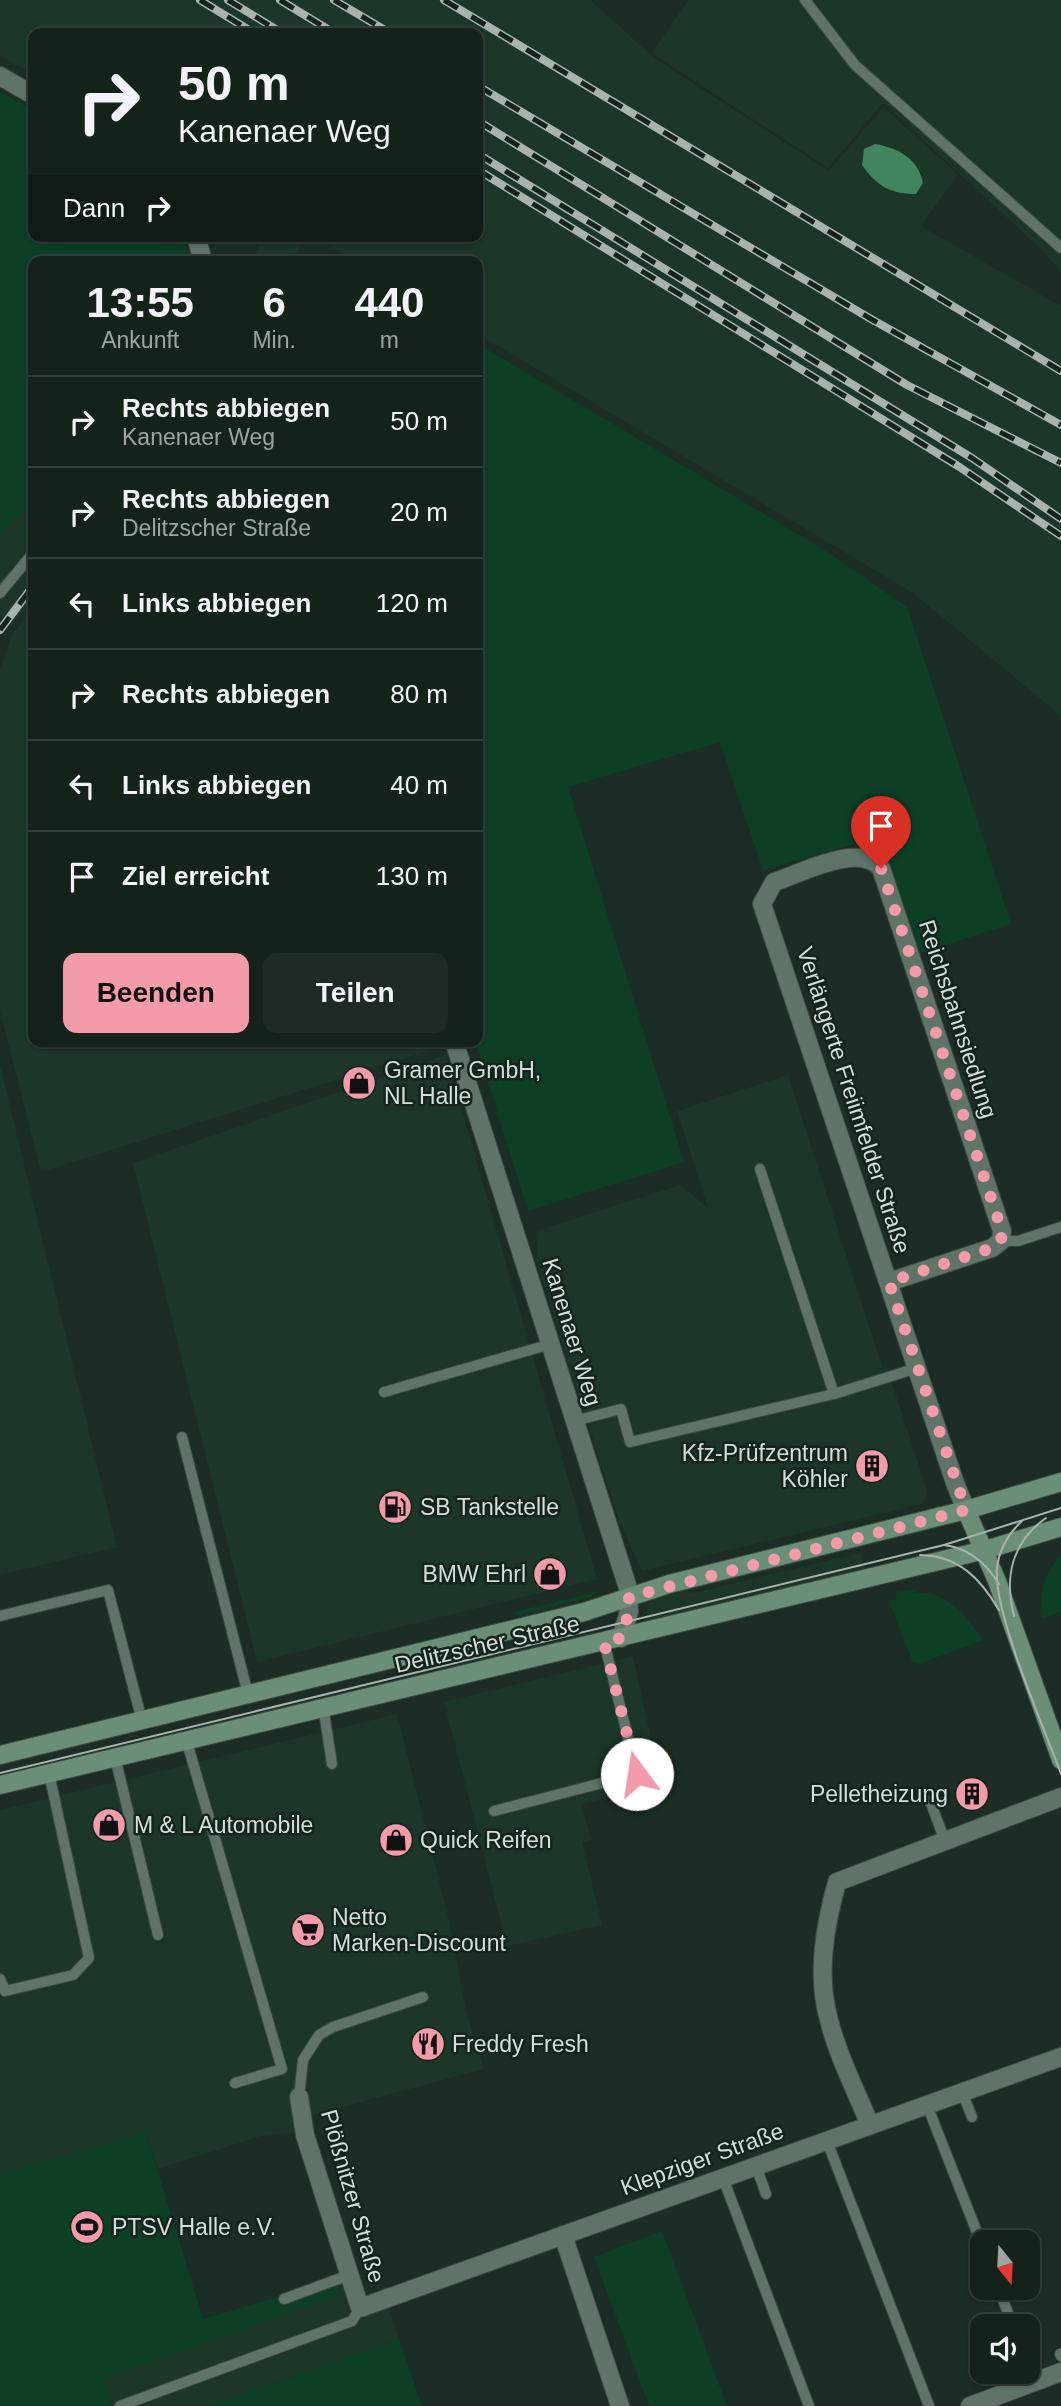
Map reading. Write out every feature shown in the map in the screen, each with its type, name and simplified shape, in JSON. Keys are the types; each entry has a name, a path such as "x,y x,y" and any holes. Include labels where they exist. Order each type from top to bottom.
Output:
{"main road":[{"name":"Delitzscher Straße","path":"0,1755 572,1615 629,1597 966,1510 1061,1482"},
{"path":"966,1510 985,1550 1061,1760"},
{"name":"Delitzscher Straße","path":"0,1785 985,1550 1061,1527"}],"street":[{"path":"0,76 28,92"},
{"name":"Reichsbahnsiedlung","path":"762,904 774,882 854,856 874,860 881,868 1002,1231 1001,1241"},
{"name":"Verlängerte Freiimfelder Straße","path":"762,904 966,1510"},
{"name":"Kanenaer Weg","path":"456,1047 629,1597 629,1612 613,1640"},
{"path":"889,1282 992,1248 1001,1241"},
{"path":"870,2125 828,2020 823,1976 824,1936 837,1882 1061,1797"},
{"name":"Klepziger Straße","path":"360,2308 1061,2057"},
{"name":"Plößnitzer Straße","path":"299,2097 305,2135 345,2276 360,2308"},
{"path":"563,2235 620,2406"},
{"path":"1040,2380 1061,2372"},
{"path":"971,2406 1030,2384"}],"lane":[{"path":"805,0 855,65 1061,248"},
{"path":"0,593 28,559"},
{"path":"760,1169 834,1394"},
{"path":"1001,1241 1018,1241 1061,1227"},
{"path":"384,1392 551,1345"},
{"path":"574,1421 621,1409 630,1442 834,1394 917,1368"},
{"path":"182,1437 248,1694"},
{"path":"0,1616 108,1590 142,1721"},
{"path":"494,1811 637,1774 613,1640"},
{"path":"323,1706 332,1764"},
{"path":"186,1739 282,2069 235,2083"},
{"path":"116,1757 158,1935"},
{"path":"0,1979 5,1991 73,1975 89,1958 48,1773"},
{"path":"930,1801 945,1841"},
{"path":"299,2097 303,2060 319,2035 333,2027 423,1997"},
{"path":"962,2092 972,2117"},
{"path":"927,2105 976,2230"},
{"path":"284,2299 345,2276 298,2133"},
{"path":"827,2141 929,2406"},
{"path":"756,2166 766,2194"},
{"path":"723,2178 809,2406"},
{"path":"120,2406 352,2321 360,2308"}],"shaded area":[{"path":"0,0 590,0 657,60 829,171 883,107 958,174 921,226 1061,306 1061,716 913,593 483,337 483,256 348,256 324,242 483,242 483,28 28,28 28,71 0,56"},
{"path":"688,0 1061,0 1061,272 1042,250 883,103 828,168 652,53"},
{"path":"0,92 28,107 28,242 183,242 188,256 28,256 28,506 0,535"},
{"path":"875,144 892,148 906,156 917,167 923,183 916,194 885,187 862,165 864,149"},
{"path":"261,242 304,242 294,256 253,256"},
{"path":"483,347 823,549 907,607 1011,924 920,953 879,837 763,870 720,742 568,787 684,1162 528,1211 477,1047 483,1047"},
{"path":"28,506 28,605 12,625 0,614 0,535"},
{"path":"28,612 28,1047 441,1047 41,1172 0,1011 0,668 11,638"},
{"path":"446,1055 597,1579 257,1662 133,1163"},
{"path":"0,1065 117,1547 0,1575"},
{"path":"788,1075 883,1369 887,1368 928,1493 922,1504 642,1571 619,1521 572,1374 537,1260 536,1231 680,1185 708,1208 677,1111"},
{"path":"860,1553 865,1569 643,1623 652,1595 686,1585 689,1594"},
{"path":"1061,1556 1061,1612 1043,1618 1042,1600 1046,1576"},
{"path":"915,1589 915,1593 935,1595 953,1605 969,1621 982,1640 919,1664 913,1663 889,1601 897,1599 895,1592"},
{"path":"600,1591 588,1598 517,1616 514,1612"},
{"path":"633,1656 661,1785 582,1804 591,1840 582,1842 602,1925 507,1946 444,1702"},
{"path":"397,1714 449,1920 466,2011 484,2069 298,2119 302,2132 264,2135 158,2169 146,2134 0,2174 0,1810"},
{"name":"PTSV Halle e.V.","path":"146,2133 203,2319 332,2281 338,2295 107,2378 102,2373 112,2406 0,2406 0,2174"},
{"path":"662,2231 727,2406 649,2406 594,2257"},
{"path":"341,2277 360,2308 386,2299 399,2339 209,2406 112,2406 102,2372 107,2377 337,2295 332,2281"},
{"path":"399,2339 422,2406 209,2406"}],"tram line":[{"path":"0,1773 944,1545 1061,1508"},
{"path":"1014,1616 1010,1588 1014,1561 1025,1538 1046,1518"},
{"path":"1022,1521 1012,1531 1002,1549 997,1568 998,1588 1011,1641 1061,1774"},
{"path":"944,1545 969,1553 988,1569 999,1584"},
{"path":"920,1555 934,1556 957,1564 976,1579 999,1610"}],"railway":[{"path":"200,0 246,28"},
{"path":"228,0 274,28"},
{"path":"280,0 326,28"},
{"path":"334,0 382,28"},
{"path":"444,0 1061,371"},
{"path":"483,89 871,319 1061,425"},
{"path":"483,124 907,385 1061,463"},
{"path":"483,157 972,458 1061,519"},
{"path":"483,173 958,466 1061,536"},
{"path":"0,630 28,593"}],"place":[{"name":"Gramer GmbH, NL Halle","path":"359,1083"},
{"name":"Kfz-Prüfzentrum Köhler","path":"872,1466"},
{"name":"SB Tankstelle","path":"395,1507"},
{"name":"BMW Ehrl","path":"550,1574"},
{"name":"Pelletheizung","path":"972,1794"},
{"name":"M & L Automobile","path":"109,1825"},
{"name":"Quick Reifen","path":"396,1840"},
{"name":"Netto Marken-Discount","path":"308,1930"},
{"name":"Freddy Fresh","path":"428,2044"},
{"name":"PTSV Halle e.V.","path":"87,2227"}],"route":[{"path":"637,1774 604,1642 621,1638 629,1612 629,1597 669,1584 966,1510 889,1282 992,1248 1001,1241 1002,1231 914,960 881,868"}]}
